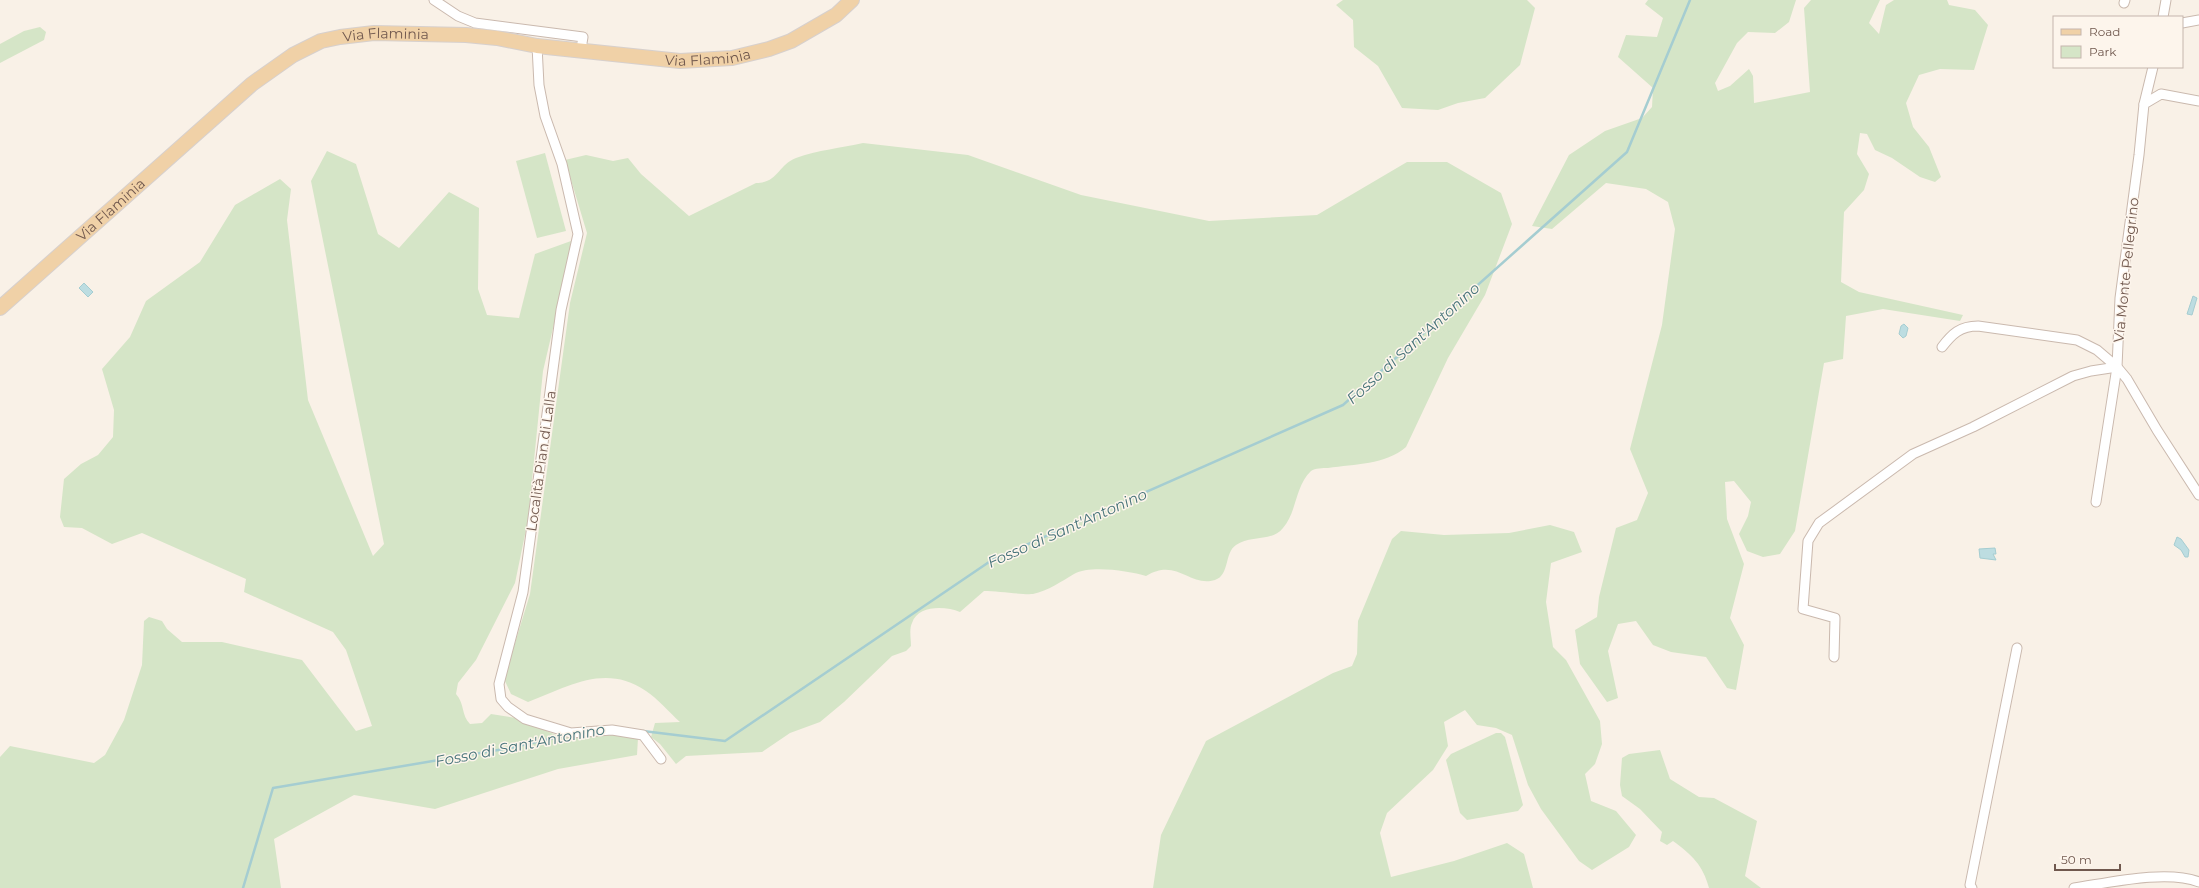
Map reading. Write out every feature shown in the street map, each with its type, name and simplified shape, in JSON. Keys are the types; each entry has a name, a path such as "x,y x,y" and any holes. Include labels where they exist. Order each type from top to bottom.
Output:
{"main road":[{"name":"Via Flaminia","path":"0,308 252,84 293,55 308,47 340,37 385,33 466,35 497,38 537,46 581,49 680,61 732,58 762,52 791,41 836,15 852,0"}],"street":[{"path":"434,0 458,16 475,23 583,37 581,49"},
{"path":"2163,16 2166,0"},
{"path":"2183,23 2199,20"},
{"name":"Località Pian di Lalla","path":"537,46 539,86 545,116 562,164 578,234 561,310 523,592 499,684 501,699 508,707 525,719 571,732 612,730 643,735 661,759"},
{"name":"Via Monte Pellegrino","path":"2096,502 2117,367 2120,298 2140,155 2144,104 2153,68"},
{"path":"2144,104 2161,94 2199,101"},
{"path":"1942,347 1958,330 1968,326 1978,326 2077,340 2097,350 2117,367 2129,382 2157,430 2199,495"},
{"path":"1834,658 1835,618 1803,608 1808,541 1819,523 1913,454 1973,427 2073,376 2091,371 2117,367"},
{"path":"1972,888 1970,885 2017,648"},
{"path":"2074,888 2167,876 2189,878 2199,882"}],"green space":[{"path":"1343,0 1527,0 1535,8 1520,65 1485,98 1458,103 1438,110 1402,108 1378,66 1354,47 1353,20 1336,5"},
{"path":"1648,0 1796,0 1789,22 1775,33 1748,32 1737,43 1715,83 1718,91 1730,86 1749,69 1753,76 1754,103 1810,92 1804,8 1811,0 1880,0 1869,23 1879,34 1886,5 1894,0 1947,0 1949,5 1975,10 1988,25 1974,70 1940,69 1919,75 1906,103 1913,127 1929,147 1941,177 1935,182 1920,177 1892,158 1875,150 1867,134 1860,133 1857,154 1869,174 1864,190 1844,212 1841,282 1859,292 1963,315 1960,321 1883,309 1846,316 1843,359 1824,363 1795,531 1780,554 1763,557 1747,551 1739,534 1748,516 1751,502 1734,481 1725,482 1727,519 1744,564 1730,618 1744,645 1736,690 1727,688 1706,657 1671,652 1653,645 1636,621 1618,624 1608,651 1618,698 1607,702 1580,664 1575,630 1597,617 1599,597 1616,528 1637,520 1648,493 1630,449 1662,325 1675,229 1668,202 1646,189 1606,183 1552,229 1532,226 1569,155 1605,131 1642,118 1652,107 1653,88 1618,57 1626,35 1657,37 1663,18 1645,4"},
{"path":"40,27 46,32 44,40 0,63 0,44 24,31"},
{"path":"863,143 968,155 1081,195 1209,221 1317,215 1407,162 1447,162 1501,193 1512,224 1485,295 1448,358 1406,447 1389,457 1369,463 1319,468 1311,471 1302,484 1288,522 1283,528 1273,535 1248,540 1236,545 1230,553 1223,574 1215,580 1198,580 1175,571 1166,570 1157,571 1146,576 1130,572 1099,569 1081,571 1039,593 1023,594 984,591 960,612 940,608 926,610 915,617 911,625 911,646 906,651 892,656 844,702 820,722 790,733 762,752 686,756 676,764 660,744 651,737 655,723 680,722 646,691 631,683 616,679 601,678 587,680 528,702 511,694 504,679 530,594 570,303 587,233 565,160 586,155 613,161 628,158 641,174 689,216 756,183 769,180 774,177 785,165 796,158 821,151"},
{"path":"327,151 356,164 378,234 399,248 449,192 479,208 478,289 487,315 519,318 535,254 571,241 568,264 543,371 528,520 515,583 476,660 458,683 456,694 461,702 465,717 470,724 482,723 491,714 516,718 563,738 621,731 638,738 637,755 558,769 435,809 354,795 274,839 281,888 0,888 0,757 10,746 94,763 105,755 124,720 142,665 144,621 149,617 162,621 167,629 182,642 222,642 302,660 356,731 372,726 346,650 333,632 244,592 246,579 142,533 112,544 82,528 64,527 60,517 64,479 81,464 98,455 113,437 114,410 102,369 130,337 146,301 200,262 235,205 280,179 291,189 287,220 308,400 373,556 384,544 311,181"},
{"path":"545,153 566,231 537,238 516,161"},
{"path":"1550,525 1574,532 1582,552 1551,563 1546,602 1553,647 1566,660 1600,721 1602,744 1595,764 1585,774 1591,801 1616,811 1636,835 1629,847 1592,870 1579,861 1541,809 1528,785 1512,735 1496,728 1477,725 1465,710 1444,722 1448,746 1433,770 1387,813 1380,833 1391,877 1454,861 1507,843 1524,854 1533,888 1153,888 1161,835 1206,741 1333,673 1352,666 1357,654 1358,621 1392,539 1401,531 1444,535 1509,533"},
{"path":"1496,733 1501,733 1505,737 1523,805 1518,811 1467,820 1460,813 1446,760 1451,754"},
{"path":"1660,750 1670,779 1699,797 1714,798 1757,821 1745,876 1761,888 1709,888 1704,873 1696,861 1673,841 1667,845 1660,841 1662,832 1640,809 1622,796 1620,785 1622,758 1629,754"}],"water":[{"path":"84,283 93,292 88,297 79,288"},
{"path":"2193,296 2197,298 2192,315 2187,314"},
{"path":"1904,324 1908,328 1906,336 1903,338 1899,334 1901,326"},
{"path":"2177,537 2181,539 2189,550 2188,557 2185,557 2181,550 2174,545"},
{"path":"1995,548 1996,554 1993,554 1996,560 1980,558 1979,549"}],"waterway":[{"name":"Fosso di Sant'Antonino","path":"643,731 725,741 992,560 1343,405 1627,152 1690,0"},
{"name":"Fosso di Sant'Antonino","path":"243,888 273,788 510,748 567,735"}]}
